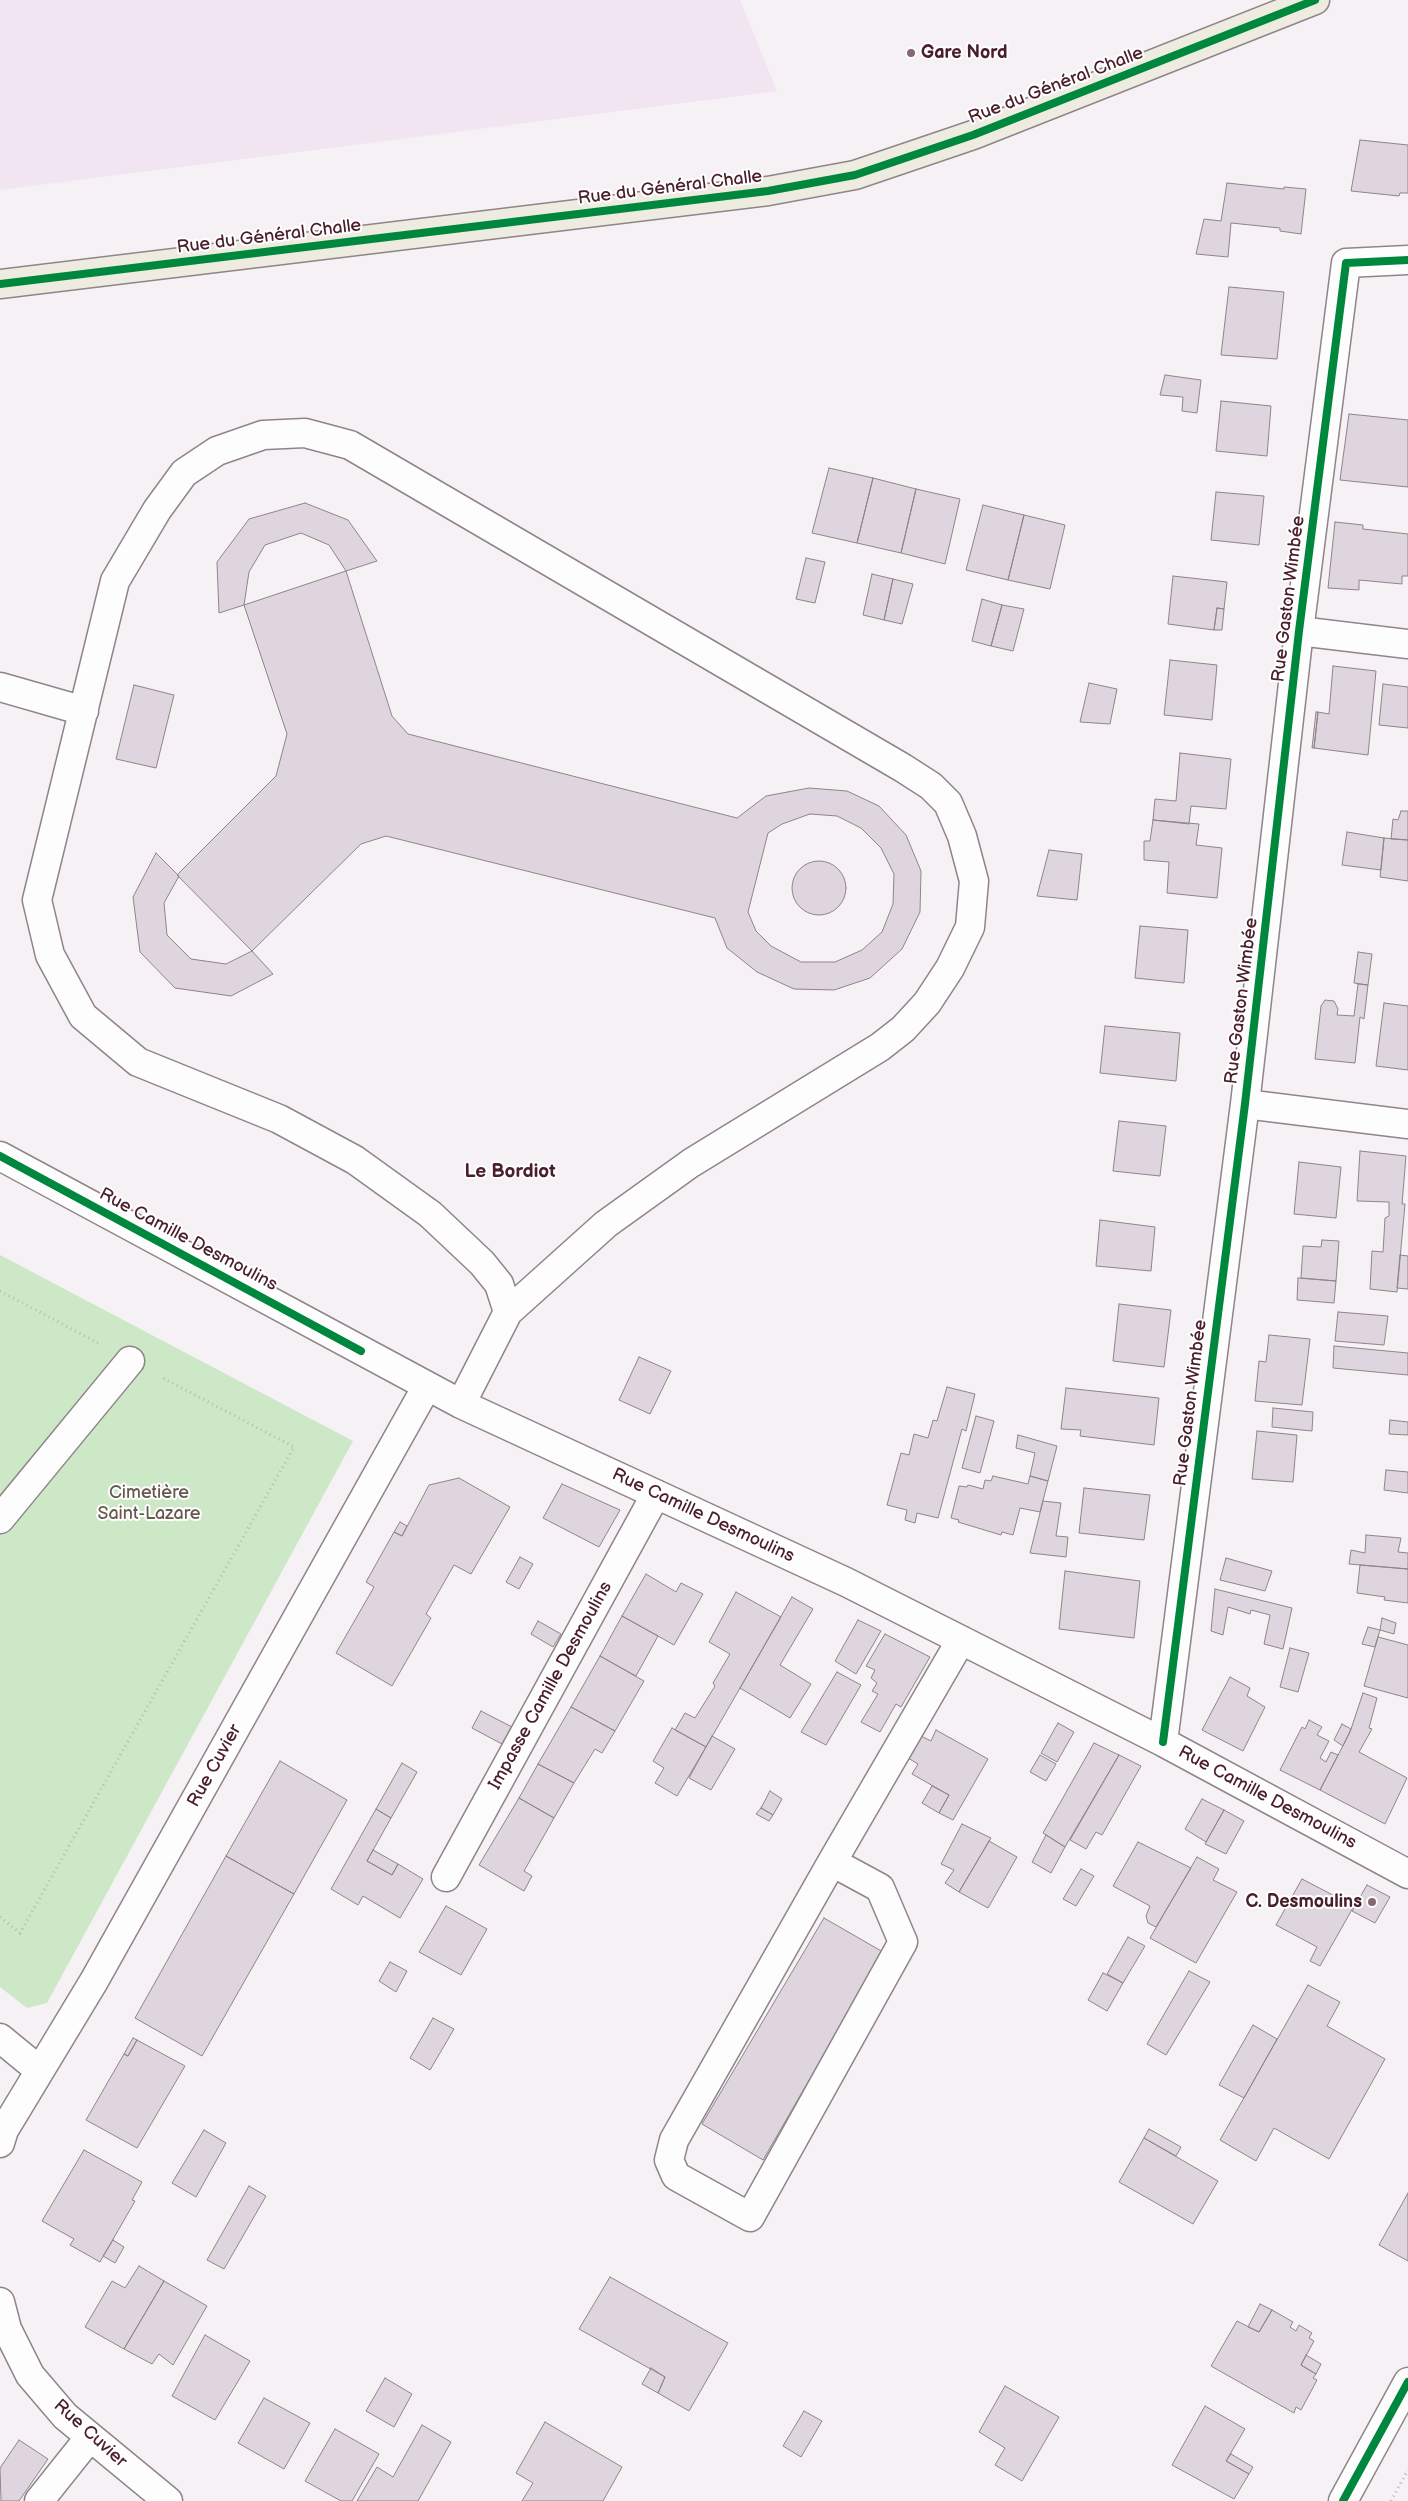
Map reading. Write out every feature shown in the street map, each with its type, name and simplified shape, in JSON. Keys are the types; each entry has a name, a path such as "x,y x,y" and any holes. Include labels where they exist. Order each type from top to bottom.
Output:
{"main road":[{"name":"Rue du Général Challe","path":"0,284 768,191 855,175 973,135 1315,0"}],"street":[{"name":"Rue Gaston Wimbée","path":"1163,1742 1245,1104 1299,631 1346,264 1408,260"},
{"path":"461,1404 508,1312 606,1224 691,1163 880,1047 903,1029 927,1003 950,968 970,927 974,881 962,836 948,804 931,786 903,768 350,445 305,433 263,435 217,451 184,473 158,510 115,581 37,900 50,955 83,1016 138,1062 279,1119 355,1160 430,1214 482,1263 499,1284 508,1312"},
{"path":"1299,631 1408,644"},
{"path":"0,687 84,711"},
{"path":"1245,1104 1408,1124"},
{"name":"Rue Camille Desmoulins","path":"0,1156 461,1404 846,1582 1163,1742 1406,1868"},
{"path":"0,1519 130,1361"},
{"name":"Rue Cuvier","path":"0,2143 4,2130 94,1981 427,1386"},
{"name":"Impasse Camille Desmoulins","path":"446,1877 656,1494"},
{"path":"832,1862 880,1888 903,1942 750,2217 676,2176 669,2160 674,2140 832,1862 961,1640"},
{"path":"0,2038 39,2070"},
{"name":"Rue Cuvier","path":"0,2302 4,2329 30,2375 65,2416 168,2501"},
{"path":"1343,2501 1408,2382"},
{"path":"39,2501 90,2437"}],"path":[{"path":"0,1917 20,1933 294,1448"},
{"path":"1391,2501 1408,2470"}],"shaded area":[{"path":"0,0 740,0 777,91 0,190"}],"green space":[{"name":"Cimetière Saint-Lazare","path":"0,1255 353,1441 47,2003 27,2008 0,1987"}],"building":[{"path":"1360,140 1408,145 1408,193 1400,193 1399,196 1351,191"},
{"path":"1227,183 1284,189 1284,187 1306,189 1301,234 1280,231 1280,228 1231,223 1228,257 1196,254 1204,219 1221,221"},
{"path":"1229,287 1284,292 1277,359 1221,355"},
{"path":"1165,375 1201,380 1197,413 1182,411 1183,397 1160,395"},
{"path":"1221,401 1271,406 1267,456 1216,451"},
{"path":"1349,414 1408,420 1408,487 1340,480"},
{"path":"829,468 873,478 857,543 812,533"},
{"path":"873,478 916,489 901,553 857,543"},
{"path":"916,489 960,499 945,564 901,553"},
{"path":"1216,492 1264,496 1259,545 1211,540"},
{"path":"305,503 348,520 377,561 346,571 329,545 301,533 265,545 249,572 244,605 219,613 217,562 249,519"},
{"path":"983,505 1024,515 1008,580 966,570"},
{"path":"1024,515 1065,525 1050,589 1008,580"},
{"path":"1335,522 1363,525 1363,529 1408,534 1408,576 1402,576 1402,584 1359,580 1359,590 1328,588"},
{"path":"806,558 825,562 815,603 796,599"},
{"path":"346,571 392,716 408,734 737,818 766,796 809,788 847,791 879,806 906,835 921,871 920,912 902,949 870,978 834,990 794,989 757,972 727,948 715,918 386,836 361,844 252,951 177,875 276,776 287,734 244,605","holes":["810,814 837,816 861,828 881,848 894,874 893,904 882,932 862,950 835,962 801,962 771,946 756,931 748,912 768,833 782,824"]},
{"path":"872,574 893,579 884,620 863,615"},
{"path":"1173,576 1227,582 1224,609 1217,608 1214,630 1168,624"},
{"path":"893,579 913,584 902,624 884,620"},
{"path":"982,599 1002,605 991,646 972,641"},
{"path":"1002,605 1024,609 1013,651 991,646"},
{"path":"1217,608 1224,609 1222,630 1214,630"},
{"path":"1170,660 1217,665 1212,720 1164,715"},
{"path":"1333,666 1376,671 1368,755 1314,748 1318,712 1329,714"},
{"path":"1089,683 1117,689 1110,724 1080,722"},
{"path":"1383,684 1408,687 1408,728 1379,725"},
{"path":"134,685 174,695 156,768 116,759"},
{"path":"1316,712 1318,712 1314,748 1312,748"},
{"path":"1180,753 1231,759 1226,809 1191,806 1189,824 1153,820 1155,799 1176,801"},
{"path":"1401,811 1408,811 1408,840 1391,839 1393,819 1398,820"},
{"path":"1153,820 1199,824 1196,845 1222,848 1217,898 1167,893 1169,862 1144,860 1144,841 1150,841"},
{"path":"1347,832 1384,838 1381,870 1342,865"},
{"path":"1384,838 1408,840 1408,881 1380,877"},
{"path":"1049,850 1082,854 1077,900 1037,896"},
{"path":"156,853 179,876 164,903 167,935 191,959 226,964 252,951 273,974 231,996 175,988 140,952 133,897"},
{"path":"819,861 829,863 838,869 844,878 846,888 844,898 838,907 829,913 819,915 809,913 800,907 794,898 792,888 794,878 800,869 809,863"},
{"path":"1140,926 1188,930 1184,983 1135,978"},
{"path":"1358,952 1372,954 1368,985 1354,983"},
{"path":"1358,984 1368,985 1364,1019 1360,1017 1355,1063 1315,1059 1321,1006 1325,1000 1334,1001 1338,1009 1337,1015 1354,1016"},
{"path":"1384,1003 1408,1006 1408,1070 1376,1066"},
{"path":"1105,1026 1180,1033 1176,1081 1100,1073"},
{"path":"1119,1121 1166,1126 1160,1176 1113,1171"},
{"path":"1360,1151 1406,1156 1402,1204 1405,1204 1397,1292 1370,1289 1372,1251 1383,1252 1385,1218 1389,1216 1389,1202 1357,1201"},
{"path":"1299,1162 1341,1167 1336,1218 1294,1214"},
{"path":"1100,1220 1155,1227 1151,1271 1096,1266"},
{"path":"1322,1240 1339,1241 1336,1281 1301,1278 1303,1246 1321,1247"},
{"path":"1400,1255 1408,1256 1408,1289 1397,1288"},
{"path":"1298,1278 1336,1281 1334,1303 1297,1300"},
{"path":"1119,1304 1171,1310 1164,1367 1113,1361"},
{"path":"1338,1312 1388,1316 1384,1345 1335,1341"},
{"path":"1269,1335 1310,1339 1302,1405 1255,1401 1259,1361 1266,1362"},
{"path":"1334,1346 1408,1353 1408,1375 1333,1368"},
{"path":"639,1357 671,1371 650,1414 619,1400"},
{"path":"947,1387 975,1394 966,1431 962,1429 938,1518 917,1513 915,1523 905,1520 907,1510 887,1505 901,1453 909,1455 914,1434 928,1438 933,1420 937,1421"},
{"path":"1066,1388 1159,1398 1154,1445 1080,1436 1081,1430 1061,1429"},
{"path":"1273,1408 1313,1412 1312,1431 1272,1427"},
{"path":"976,1416 994,1421 980,1473 962,1468"},
{"path":"1390,1420 1408,1422 1408,1435 1389,1434"},
{"path":"1257,1431 1297,1435 1293,1482 1252,1479"},
{"path":"1018,1435 1057,1446 1048,1481 1030,1476 1035,1453 1016,1448"},
{"path":"1386,1470 1408,1472 1408,1493 1384,1490"},
{"path":"993,1476 1028,1484 1030,1476 1048,1481 1040,1512 1020,1508 1013,1535 1002,1532 1001,1535 958,1522 959,1520 951,1518 959,1486 967,1487 968,1485 983,1489 985,1480 991,1481"},
{"path":"459,1478 510,1507 471,1574 454,1565 426,1614 431,1618 392,1686 336,1653 374,1587 366,1582 394,1532 402,1536 429,1485"},
{"path":"562,1484 620,1510 599,1547 543,1518"},
{"path":"1084,1488 1150,1495 1144,1540 1079,1533"},
{"path":"1043,1501 1061,1503 1056,1536 1068,1537 1066,1557 1030,1553"},
{"path":"400,1522 407,1526 402,1536 394,1532"},
{"path":"1366,1535 1401,1538 1398,1552 1408,1553 1408,1569 1349,1564 1351,1550 1365,1553"},
{"path":"520,1557 533,1564 519,1589 506,1582"},
{"path":"1226,1558 1272,1571 1265,1591 1220,1580"},
{"path":"1360,1565 1408,1569 1408,1603 1384,1600 1385,1597 1357,1593"},
{"path":"1065,1571 1140,1581 1134,1638 1059,1629"},
{"path":"646,1574 676,1592 681,1583 703,1594 674,1645 622,1616"},
{"path":"1215,1589 1292,1608 1283,1649 1264,1644 1270,1615 1251,1610 1250,1614 1228,1607 1223,1635 1211,1631"},
{"path":"736,1592 781,1617 706,1747 675,1730 685,1713 695,1718 715,1686 713,1683 730,1654 709,1642"},
{"path":"792,1597 813,1609 780,1665 811,1684 790,1718 740,1688"},
{"path":"622,1616 658,1636 636,1676 600,1656"},
{"path":"1382,1618 1396,1623 1394,1634 1380,1630"},
{"path":"858,1620 881,1631 856,1674 835,1661"},
{"path":"538,1621 561,1634 553,1647 531,1634"},
{"path":"1368,1627 1380,1630 1375,1647 1362,1644"},
{"path":"885,1634 930,1657 901,1707 896,1704 880,1732 861,1722 878,1694 872,1691 877,1683 871,1678 875,1670 866,1666"},
{"path":"1378,1637 1408,1645 1408,1698 1364,1686"},
{"path":"1290,1648 1309,1653 1298,1692 1280,1687"},
{"path":"600,1656 644,1681 615,1731 571,1707"},
{"path":"837,1672 861,1685 826,1745 801,1732"},
{"path":"1230,1677 1250,1688 1247,1696 1265,1707 1243,1751 1202,1730"},
{"path":"1363,1693 1377,1698 1369,1728 1372,1729 1359,1752 1407,1778 1385,1824 1320,1790 1350,1732"},
{"path":"571,1707 615,1731 602,1753 595,1749 574,1783 538,1764"},
{"path":"481,1711 512,1727 502,1744 472,1728"},
{"path":"1309,1720 1322,1727 1317,1735 1329,1741 1320,1758 1326,1762 1331,1752 1338,1755 1320,1790 1280,1770 1302,1727 1305,1729"},
{"path":"1058,1723 1074,1732 1057,1762 1041,1753"},
{"path":"1342,1724 1351,1729 1343,1746 1334,1740"},
{"path":"672,1728 706,1747 677,1796 655,1783 664,1768 653,1761"},
{"path":"936,1730 988,1759 953,1820 939,1813 949,1795 912,1774 918,1764 908,1758 921,1736 931,1741"},
{"path":"712,1736 735,1749 711,1790 689,1778"},
{"path":"1094,1743 1119,1755 1065,1847 1043,1833"},
{"path":"1040,1755 1056,1764 1046,1781 1030,1772"},
{"path":"1119,1755 1141,1766 1102,1835 1096,1832 1086,1849 1070,1840"},
{"path":"280,1761 347,1800 294,1894 226,1856"},
{"path":"402,1763 417,1772 391,1818 376,1809"},
{"path":"538,1764 574,1783 554,1818 519,1798"},
{"path":"932,1786 949,1795 939,1813 922,1803"},
{"path":"770,1791 782,1799 773,1815 761,1808"},
{"path":"519,1798 554,1818 524,1871 532,1876 524,1891 479,1865"},
{"path":"1202,1799 1224,1810 1206,1842 1185,1829"},
{"path":"761,1808 773,1815 769,1821 756,1814"},
{"path":"376,1809 391,1818 367,1861 392,1875 398,1864 423,1879 400,1918 363,1896 358,1905 331,1889"},
{"path":"1224,1810 1244,1821 1226,1854 1205,1844"},
{"path":"962,1824 991,1838 959,1892 945,1883 954,1870 941,1864"},
{"path":"1046,1835 1065,1847 1051,1873 1032,1862"},
{"path":"989,1841 1017,1857 988,1908 959,1892"},
{"path":"1138,1842 1191,1868 1156,1927 1148,1923 1146,1916 1150,1906 1113,1886"},
{"path":"373,1850 398,1864 392,1875 367,1861"},
{"path":"226,1856 294,1894 202,2056 135,2018"},
{"path":"1197,1857 1219,1869 1213,1880 1237,1892 1196,1963 1150,1938"},
{"path":"1081,1869 1094,1876 1076,1906 1063,1899"},
{"path":"1302,1879 1354,1906 1320,1966 1310,1961 1317,1947 1276,1925"},
{"name":"C. Desmoulins","path":"1367,1885 1390,1897 1375,1923 1352,1911"},
{"path":"446,1906 487,1929 461,1975 419,1952"},
{"path":"824,1918 883,1952 763,2160 702,2124"},
{"path":"1128,1937 1145,1946 1123,1983 1107,1974"},
{"path":"390,1962 407,1971 396,1992 379,1981"},
{"path":"1189,1971 1210,1982 1166,2055 1147,2044"},
{"path":"1103,1973 1123,1983 1107,2011 1088,2000"},
{"path":"1308,1985 1340,2002 1327,2026 1385,2059 1329,2159 1274,2128 1256,2161 1220,2140"},
{"path":"433,2018 454,2029 430,2070 410,2058"},
{"path":"1253,2025 1277,2039 1244,2098 1219,2085"},
{"path":"133,2038 137,2040 128,2056 124,2054"},
{"path":"137,2040 185,2066 137,2148 86,2120 124,2054 128,2056"},
{"path":"1149,2129 1181,2147 1176,2156 1144,2138"},
{"path":"204,2130 226,2143 196,2197 172,2183"},
{"path":"1144,2138 1218,2181 1193,2224 1119,2182"},
{"path":"84,2150 142,2182 132,2200 135,2201 100,2262 70,2245 74,2239 42,2221"},
{"path":"249,2186 266,2196 224,2269 207,2260"},
{"path":"1408,2193 1408,2261 1379,2245"},
{"path":"113,2240 124,2247 115,2263 103,2256"},
{"path":"139,2266 164,2281 124,2349 85,2327 112,2281 125,2288"},
{"path":"610,2277 728,2343 689,2411 658,2393 665,2377 579,2329"},
{"path":"164,2281 207,2306 173,2365 159,2354 152,2364 124,2349"},
{"path":"1260,2304 1272,2310 1259,2332 1248,2327"},
{"path":"1272,2310 1293,2322 1290,2327 1296,2331 1299,2325 1312,2333 1309,2338 1314,2341 1301,2365 1316,2374 1313,2378 1317,2380 1301,2410 1296,2407 1294,2413 1211,2366 1237,2321 1259,2332"},
{"path":"205,2335 250,2361 215,2420 172,2396"},
{"path":"1306,2355 1321,2364 1316,2374 1301,2365"},
{"path":"651,2368 665,2377 658,2393 642,2384"},
{"path":"385,2378 412,2394 394,2427 366,2411"},
{"path":"1005,2386 1059,2417 1022,2481 995,2465 1005,2448 979,2432"},
{"path":"264,2398 310,2423 284,2469 238,2443"},
{"path":"1205,2406 1245,2429 1226,2461 1249,2474 1234,2499 1172,2465"},
{"path":"804,2411 822,2421 801,2457 783,2446"},
{"path":"545,2422 622,2467 603,2501 522,2501 533,2483 516,2473"},
{"path":"422,2425 451,2442 418,2501 357,2501 377,2467 393,2477"},
{"path":"335,2429 379,2454 352,2501 341,2501 305,2481"},
{"path":"19,2440 48,2459 19,2501 1,2501 0,2468"},
{"path":"1231,2454 1253,2467 1249,2474 1226,2461"}],"cycle path":[{"path":"0,284 768,191 855,175 973,135 1315,0"},
{"path":"1163,1742 1245,1104 1299,631 1346,263 1408,260"},
{"path":"0,1156 361,1351"},
{"path":"1343,2501 1408,2382"}],"place":[{"name":"Gare Nord","path":"911,53"},
{"name":"C. Desmoulins","path":"1372,1902"}],"district":[{"name":"Le Bordiot","path":"510,1172"}]}
